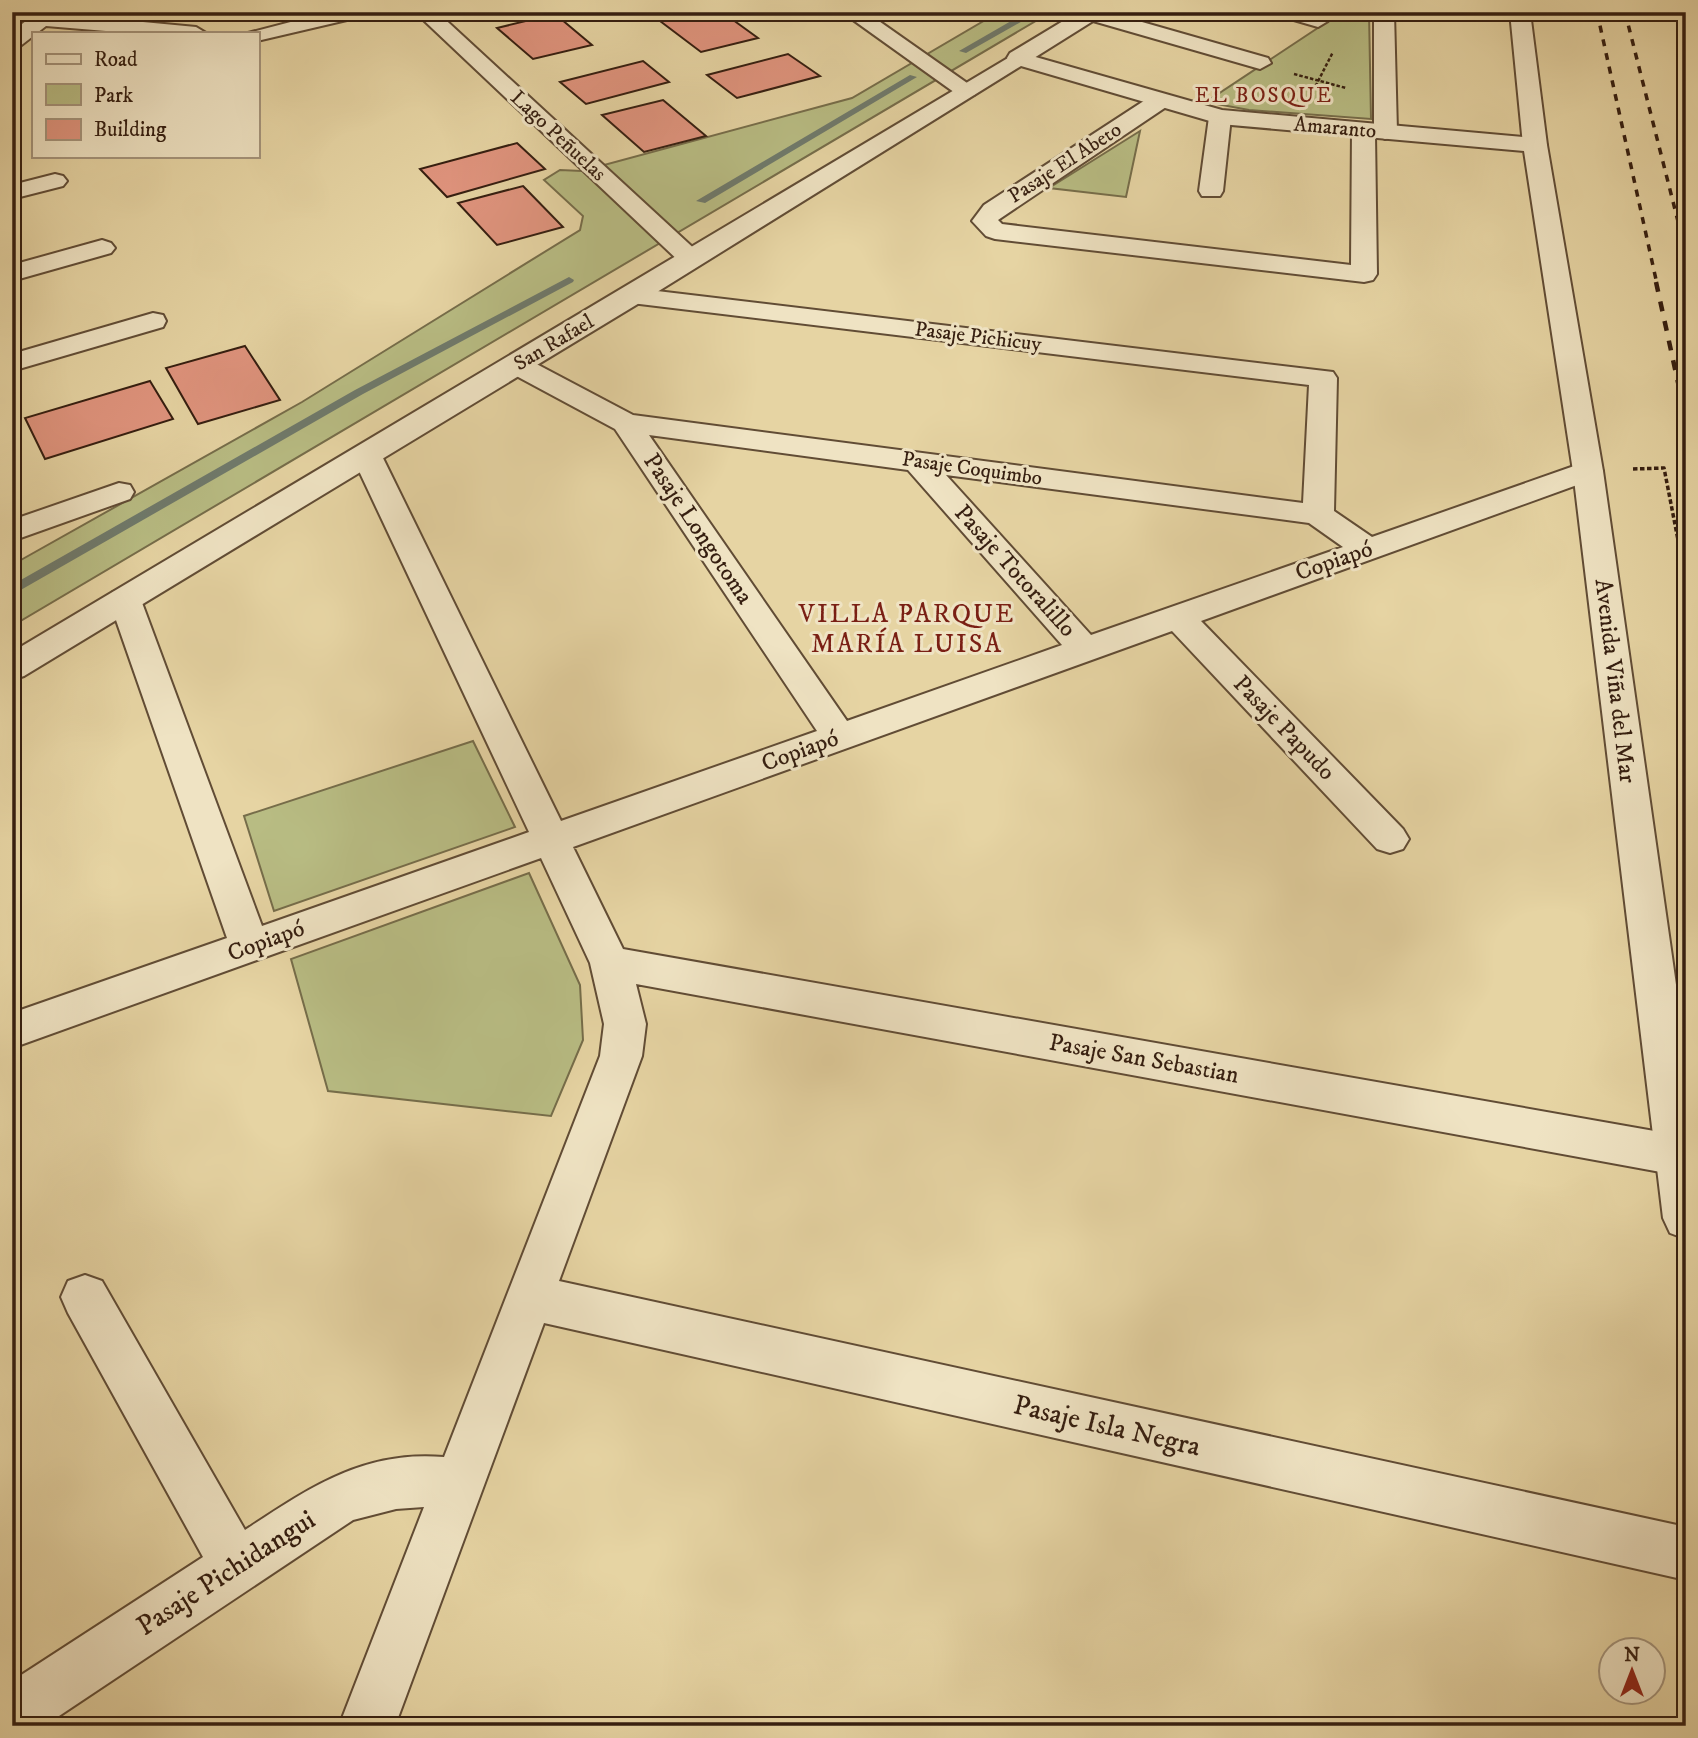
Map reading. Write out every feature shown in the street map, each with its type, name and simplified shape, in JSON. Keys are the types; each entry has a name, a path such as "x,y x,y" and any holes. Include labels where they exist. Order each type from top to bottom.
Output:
{"street":[{"path":"167,31 187,12"},
{"path":"259,35 357,12"},
{"name":"Lago Peñuelas","path":"425,12 691,259"},
{"path":"852,12 966,90"},
{"path":"1287,12 1318,21"},
{"path":"1374,131 1384,95 1384,12"},
{"name":"Avenida Viña del Mar","path":"1520,12 1535,145 1588,471 1686,1218"},
{"path":"1079,15 1260,63"},
{"name":"San Rafael","path":"12,668 632,296 1018,58 1079,15"},
{"path":"12,43 46,16 182,32"},
{"name":"Amaranto","path":"1018,58 1220,117 1535,145"},
{"name":"Pasaje El Abeto","path":"1161,100 993,210 984,221 995,231 1364,274 1374,131"},
{"path":"1211,191 1220,117"},
{"path":"12,192 55,181"},
{"path":"12,273 102,248"},
{"name":"Pasaje Pichicuy","path":"632,296 1324,378 1318,515"},
{"path":"12,363 153,320"},
{"name":"Pasaje Longotoma","path":"517,365 626,423 840,737"},
{"name":"Pasaje Coquimbo","path":"626,423 1318,515"},
{"path":"367,456 610,963 625,1024 621,1056 367,1726"},
{"name":"Pasaje Totoralillo","path":"918,461 1085,650"},
{"name":"Copiapó","path":"12,1031 1588,471"},
{"path":"12,531 119,492"},
{"path":"1318,515 1368,549"},
{"path":"125,600 250,947"},
{"name":"Pasaje Papudo","path":"1178,617 1390,839"},
{"name":"Pasaje San Sebastian","path":"610,963 1677,1155"},
{"path":"85,1297 236,1565"},
{"name":"Pasaje Isla Negra","path":"529,1297 1686,1554"},
{"name":"Pasaje Pichidangui","path":"12,1714 337,1500 395,1481 426,1479 457,1484"}],"path":[{"path":"1292,124 1345,30 1318,21"},
{"path":"1260,63 1318,82 1384,95"},
{"path":"1664,468 1686,581"}],"green space":[{"path":"999,12 1051,12 12,626 12,565 302,402 580,230 583,216 544,180 560,170 582,171 852,98"},
{"path":"1342,12 1369,12 1371,119 1249,110 1206,102"},
{"path":"1140,131 1126,197 1049,188"},
{"path":"473,741 515,827 274,911 244,816"},
{"path":"529,873 580,985 583,1040 551,1116 328,1091 291,959"}],"building":[{"path":"476,12 523,12 486,21"},
{"path":"696,12 722,12 758,38 701,52 660,21"},
{"path":"555,14 592,45 533,59 497,28"},
{"path":"788,54 820,76 737,98 707,75"},
{"path":"643,61 669,82 586,104 560,82"},
{"path":"663,100 706,136 644,152 602,115"},
{"path":"517,143 545,169 447,197 420,169"},
{"path":"523,186 563,227 497,245 458,203"},
{"path":"245,346 280,400 198,424 166,368"},
{"path":"150,381 173,419 45,459 25,418"}],"waterway":[{"path":"963,51 1023,17"},
{"path":"701,201 913,77"},
{"path":"12,591 359,392 569,280"}],"railway":[{"path":"1597,12 1657,284"},
{"path":"1625,12 1686,253"},
{"path":"1656,282 1686,419"}],"district":[{"name":"EL BOSQUE","path":"1264,96"},
{"name":"VILLA PARQUE MARÍA LUISA","path":"907,629"}]}
